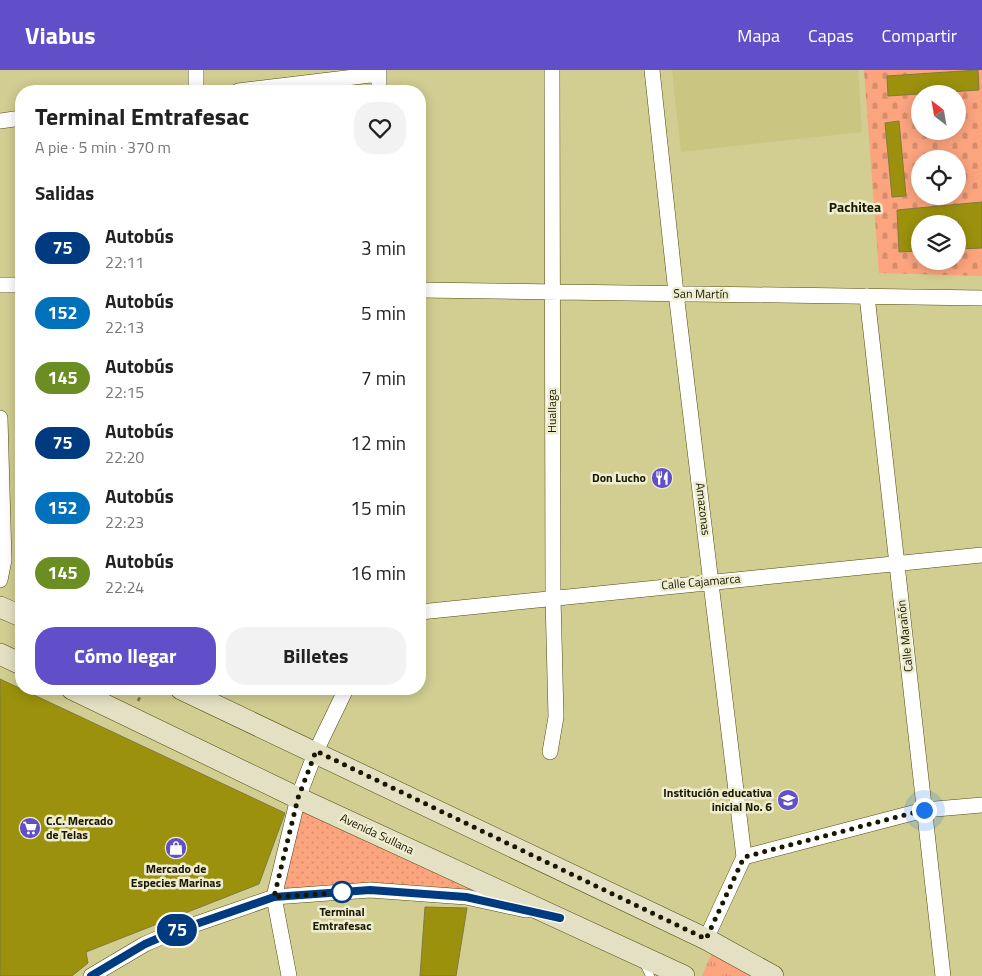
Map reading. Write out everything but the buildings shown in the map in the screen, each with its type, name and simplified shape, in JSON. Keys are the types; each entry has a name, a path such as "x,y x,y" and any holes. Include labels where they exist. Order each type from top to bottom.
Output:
{"main road":[{"path":"0,607 15,613"},
{"path":"0,654 15,661"},
{"name":"Avenida Sullana","path":"84,695 298,798 684,976"},
{"path":"194,695 316,751 706,939 773,976"}],"street":[{"path":"196,70 196,85"},
{"name":"Huallaga","path":"550,752 556,717 553,597 551,292 552,70"},
{"name":"Amazonas","path":"652,70 676,293 744,857"},
{"path":"283,85 379,72 379,85"},
{"path":"0,121 15,119"},
{"path":"0,285 15,285"},
{"name":"San Martín","path":"426,290 982,298"},
{"name":"Calle Marañón","path":"867,296 943,976"},
{"path":"0,418 4,560 0,580"},
{"name":"Calle Cajamarca","path":"426,611 982,555"},
{"path":"289,976 274,897 298,798 316,751 343,695"},
{"path":"706,939 744,857 924,810 982,805"},
{"path":"91,976 145,944 173,932 274,897 370,890 457,896 560,918"}],"lane":[{"path":"642,956 650,976"}],"shaded area":[{"path":"672,70 858,70 862,132 681,152"}],"green space":[{"path":"864,70 982,70 982,276 879,273"},
{"path":"298,798 560,918 466,897 274,897"},
{"path":"712,952 754,976 702,976"}],"bus line":[{"name":"75","path":"91,976 145,944 196,922 274,897 370,890 466,897 560,918"}],"place":[{"name":"Don Lucho","path":"662,478"},
{"name":"Institución educativa inicial No. 6","path":"788,800"},
{"name":"C.C. Mercado de Telas","path":"30,828"},
{"name":"Mercado de Especies Marinas","path":"176,848"},
{"name":"Terminal Emtrafesac","path":"342,892"}],"district":[{"name":"Pachitea","path":"855,207"}],"route":[{"path":"342,892 351,892 274,897 298,798 316,751 706,939 744,857 924,810"}]}
